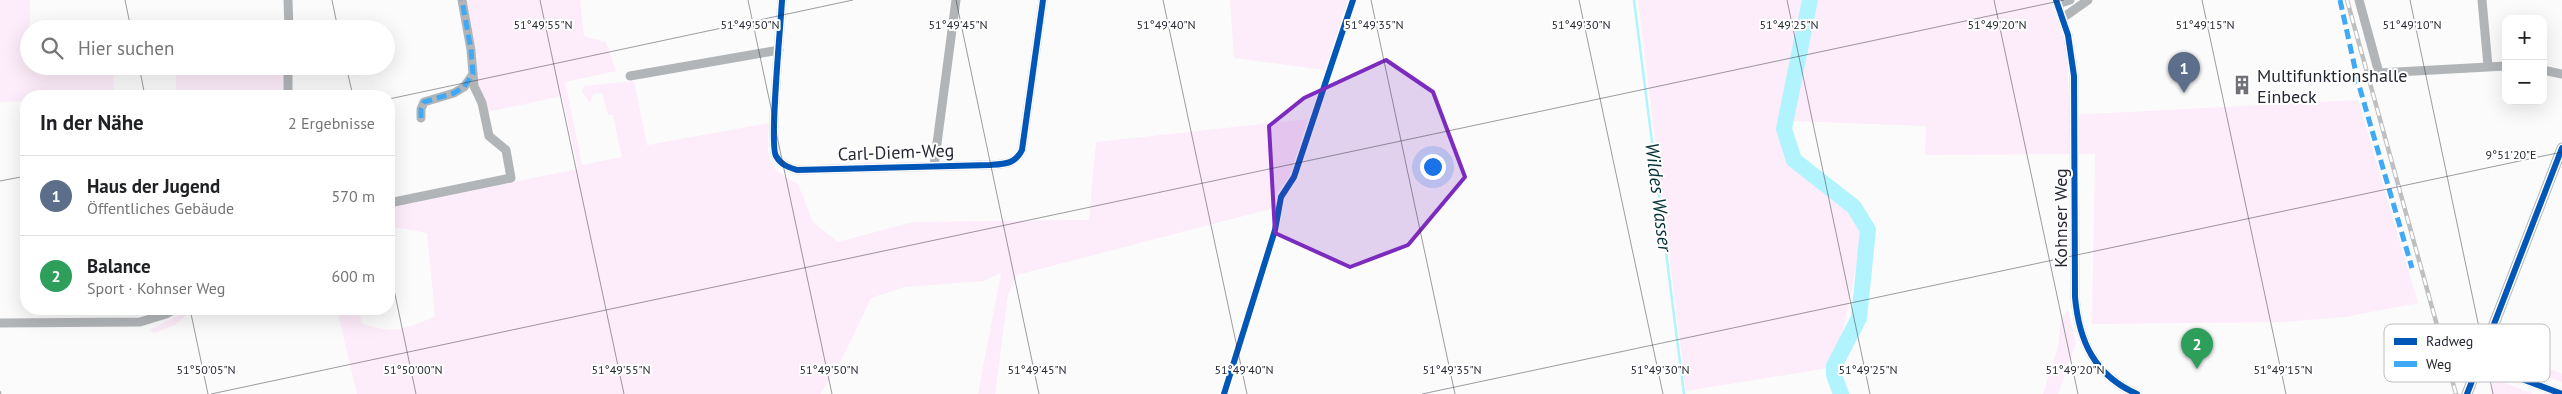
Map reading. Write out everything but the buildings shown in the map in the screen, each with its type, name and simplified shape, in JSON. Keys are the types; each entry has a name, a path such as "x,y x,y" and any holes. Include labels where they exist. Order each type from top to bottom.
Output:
{"main road":[{"path":"2495,324 2562,148"},
{"path":"2467,394 2472,382"}],"street":[{"path":"288,0 288,20"},
{"path":"395,202 510,178 506,150 489,136 479,93 474,86 471,50 462,0"},
{"name":"Carl-Diem-Weg","path":"782,0 774,155 783,166 797,170 1010,163 1018,158 1022,150 1043,0"},
{"path":"934,166 956,0"},
{"path":"2057,2 2070,0"},
{"path":"2064,17 2088,0"},
{"path":"2359,0 2379,73 2502,66"},
{"path":"2482,0 2488,66"},
{"name":"Kohnser Weg","path":"2057,2 2064,17 2072,54 2074,76 2075,297 2077,324 2082,339 2104,372 2121,386 2137,394"},
{"path":"630,76 779,50"},
{"path":"2547,71 2562,74"},
{"path":"421,118 421,109 424,102 454,93 464,86 473,74"},
{"path":"288,75 288,90"},
{"path":"0,323 140,322 163,315"},
{"path":"2530,382 2562,394"}],"highlighted area":[{"path":"1386,60 1433,92 1465,177 1408,245 1350,267 1275,233 1269,126 1304,98"}],"shaded area":[{"path":"0,0 30,0 30,20 20,20 20,75 113,75 114,90 20,90 20,101 0,102"},
{"path":"466,0 580,0 584,36 606,42 616,71 565,82 582,165 622,157 613,115 608,115 602,93 593,94 590,103 582,92 584,86 634,81 647,145 769,123 768,154 773,167 798,184 813,222 838,242 913,222 1089,220 1096,142 1308,119 1290,176 1276,194 1274,208 1017,275 1008,295 995,394 978,394 1001,273 983,281 905,287 871,298 840,363 820,394 357,394 338,315 360,315 362,323 381,329 399,329 435,316 427,233 395,227 395,206 578,169 562,96 487,112 476,74 477,57"},
{"path":"1230,0 1348,0 1326,70 1234,58"},
{"path":"1638,0 1806,0 1781,130 1791,162 1852,209 1864,231 1835,367 1686,391"},
{"path":"1814,0 2050,0 2066,46 2070,115 2358,100 2418,303 2345,317 2282,322 2092,324 2095,154 1925,155 1926,126 1791,121"},
{"path":"176,75 284,75 283,90 176,90"},
{"path":"2068,310 2076,343 2058,394 2043,394 2058,347 2061,319"},
{"path":"179,315 187,315 175,325 154,333 150,330"},
{"path":"2550,369 2562,374 2562,382 2550,377"},
{"path":"2492,382 2502,382 2533,394 2492,394"}],"waterway":[{"name":"Wildes Wasser","path":"1634,0 1684,394"},
{"path":"1810,0 1784,129 1794,160 1854,207 1868,230 1859,318 1834,366 1834,375 1841,394"}],"railway":[{"path":"2347,0 2437,324"},
{"path":"2453,382 2456,394"}],"marked path":[{"path":"421,118 421,109 424,102 454,93 464,87 473,74 471,50 462,0"},
{"path":"2340,0 2358,82 2412,268"}],"cycle path":[{"path":"782,0 774,147 780,162 797,170 990,165 1005,164 1013,161 1022,150 1043,0"},
{"path":"1224,394 1275,230 1281,197 1294,177 1353,0"},
{"path":"2056,0 2068,35 2074,76 2075,297 2080,328 2091,355 2100,367 2122,386 2137,394"},
{"path":"2494,324 2562,148"},
{"path":"2467,394 2472,382"},
{"path":"2530,382 2562,394"}],"place":[{"name":"Multifunktionshalle Einbeck","path":"2242,85"},
{"name":"Haus der Jugend","path":"2184,93"},
{"name":"Balance","path":"2197,369"}]}
